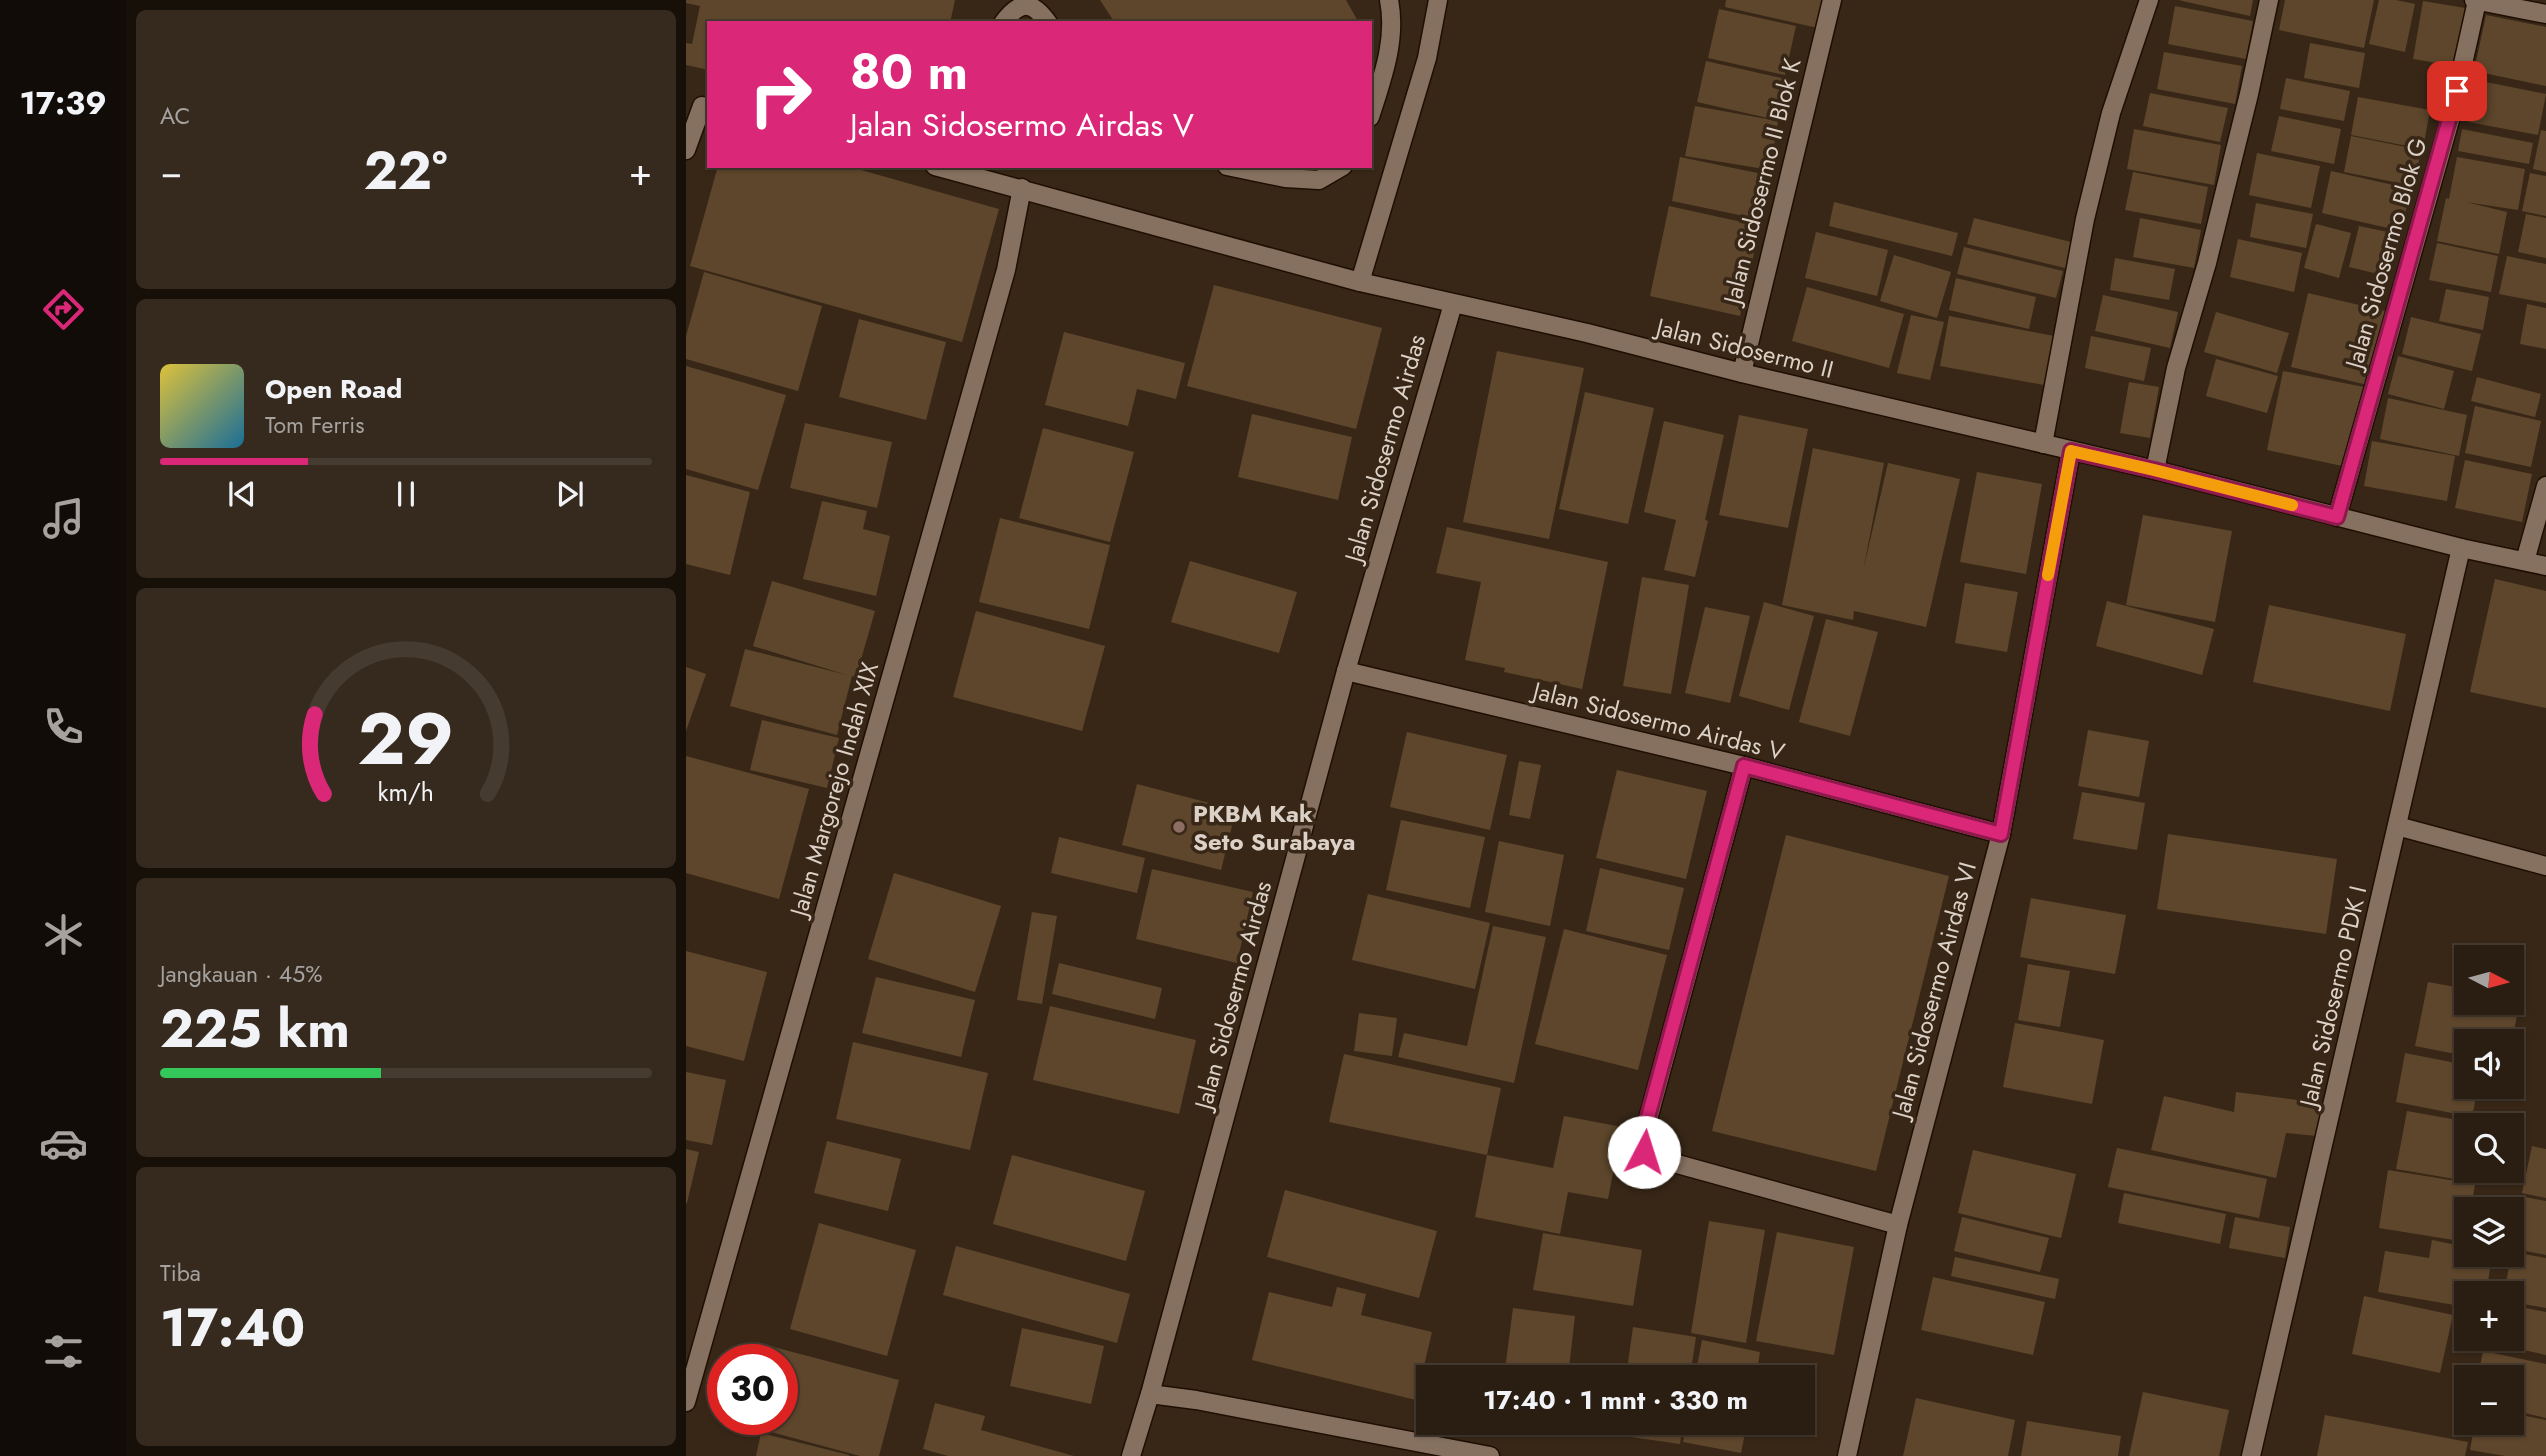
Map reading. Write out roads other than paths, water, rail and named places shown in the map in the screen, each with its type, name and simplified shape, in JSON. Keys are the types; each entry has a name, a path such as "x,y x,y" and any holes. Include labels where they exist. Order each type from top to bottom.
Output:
{"street":[{"path":"1372,111 1386,66 1393,19 1389,0"},
{"path":"1360,282 1427,58 1438,0"},
{"name":"Jalan Sidosermo II Blok K","path":"1742,373 1832,0"},
{"path":"2043,444 2091,193 2111,113 2149,0"},
{"path":"2154,470 2176,368 2207,263 2249,94 2269,0"},
{"path":"2475,0 2546,15"},
{"name":"Jalan Sidosermo Blok G","path":"2337,517 2452,113 2475,0"},
{"path":"1004,21 1013,9 1023,2 1032,2 1038,6 1047,21"},
{"path":"686,149 699,106"},
{"name":"Jalan Sidosermo II","path":"943,168 1360,282 1587,333 1742,373 2154,470 2461,548 2546,566"},
{"path":"1237,168 1285,178 1320,180 1340,168"},
{"name":"Jalan Margorejo Indah XIX","path":"686,1402 1006,270 1022,188"},
{"name":"Jalan Sidosermo Airdas","path":"1132,1456 1346,671 1453,304"},
{"name":"Jalan Sidosermo Airdas VI","path":"1847,1456 1898,1224 2001,834 2071,451"},
{"path":"2525,561 2546,486"},
{"name":"Jalan Sidosermo PDK I","path":"2251,1456 2461,548"},
{"name":"Jalan Sidosermo Airdas V","path":"1346,671 1744,766 2001,834"},
{"path":"1744,766 1642,1145 1644,1152 1652,1157 1898,1224"},
{"path":"2397,826 2546,866"},
{"path":"1150,1394 1490,1456"}],"place":[{"name":"PKBM Kak Seto Surabaya","path":"1179,827"}]}
